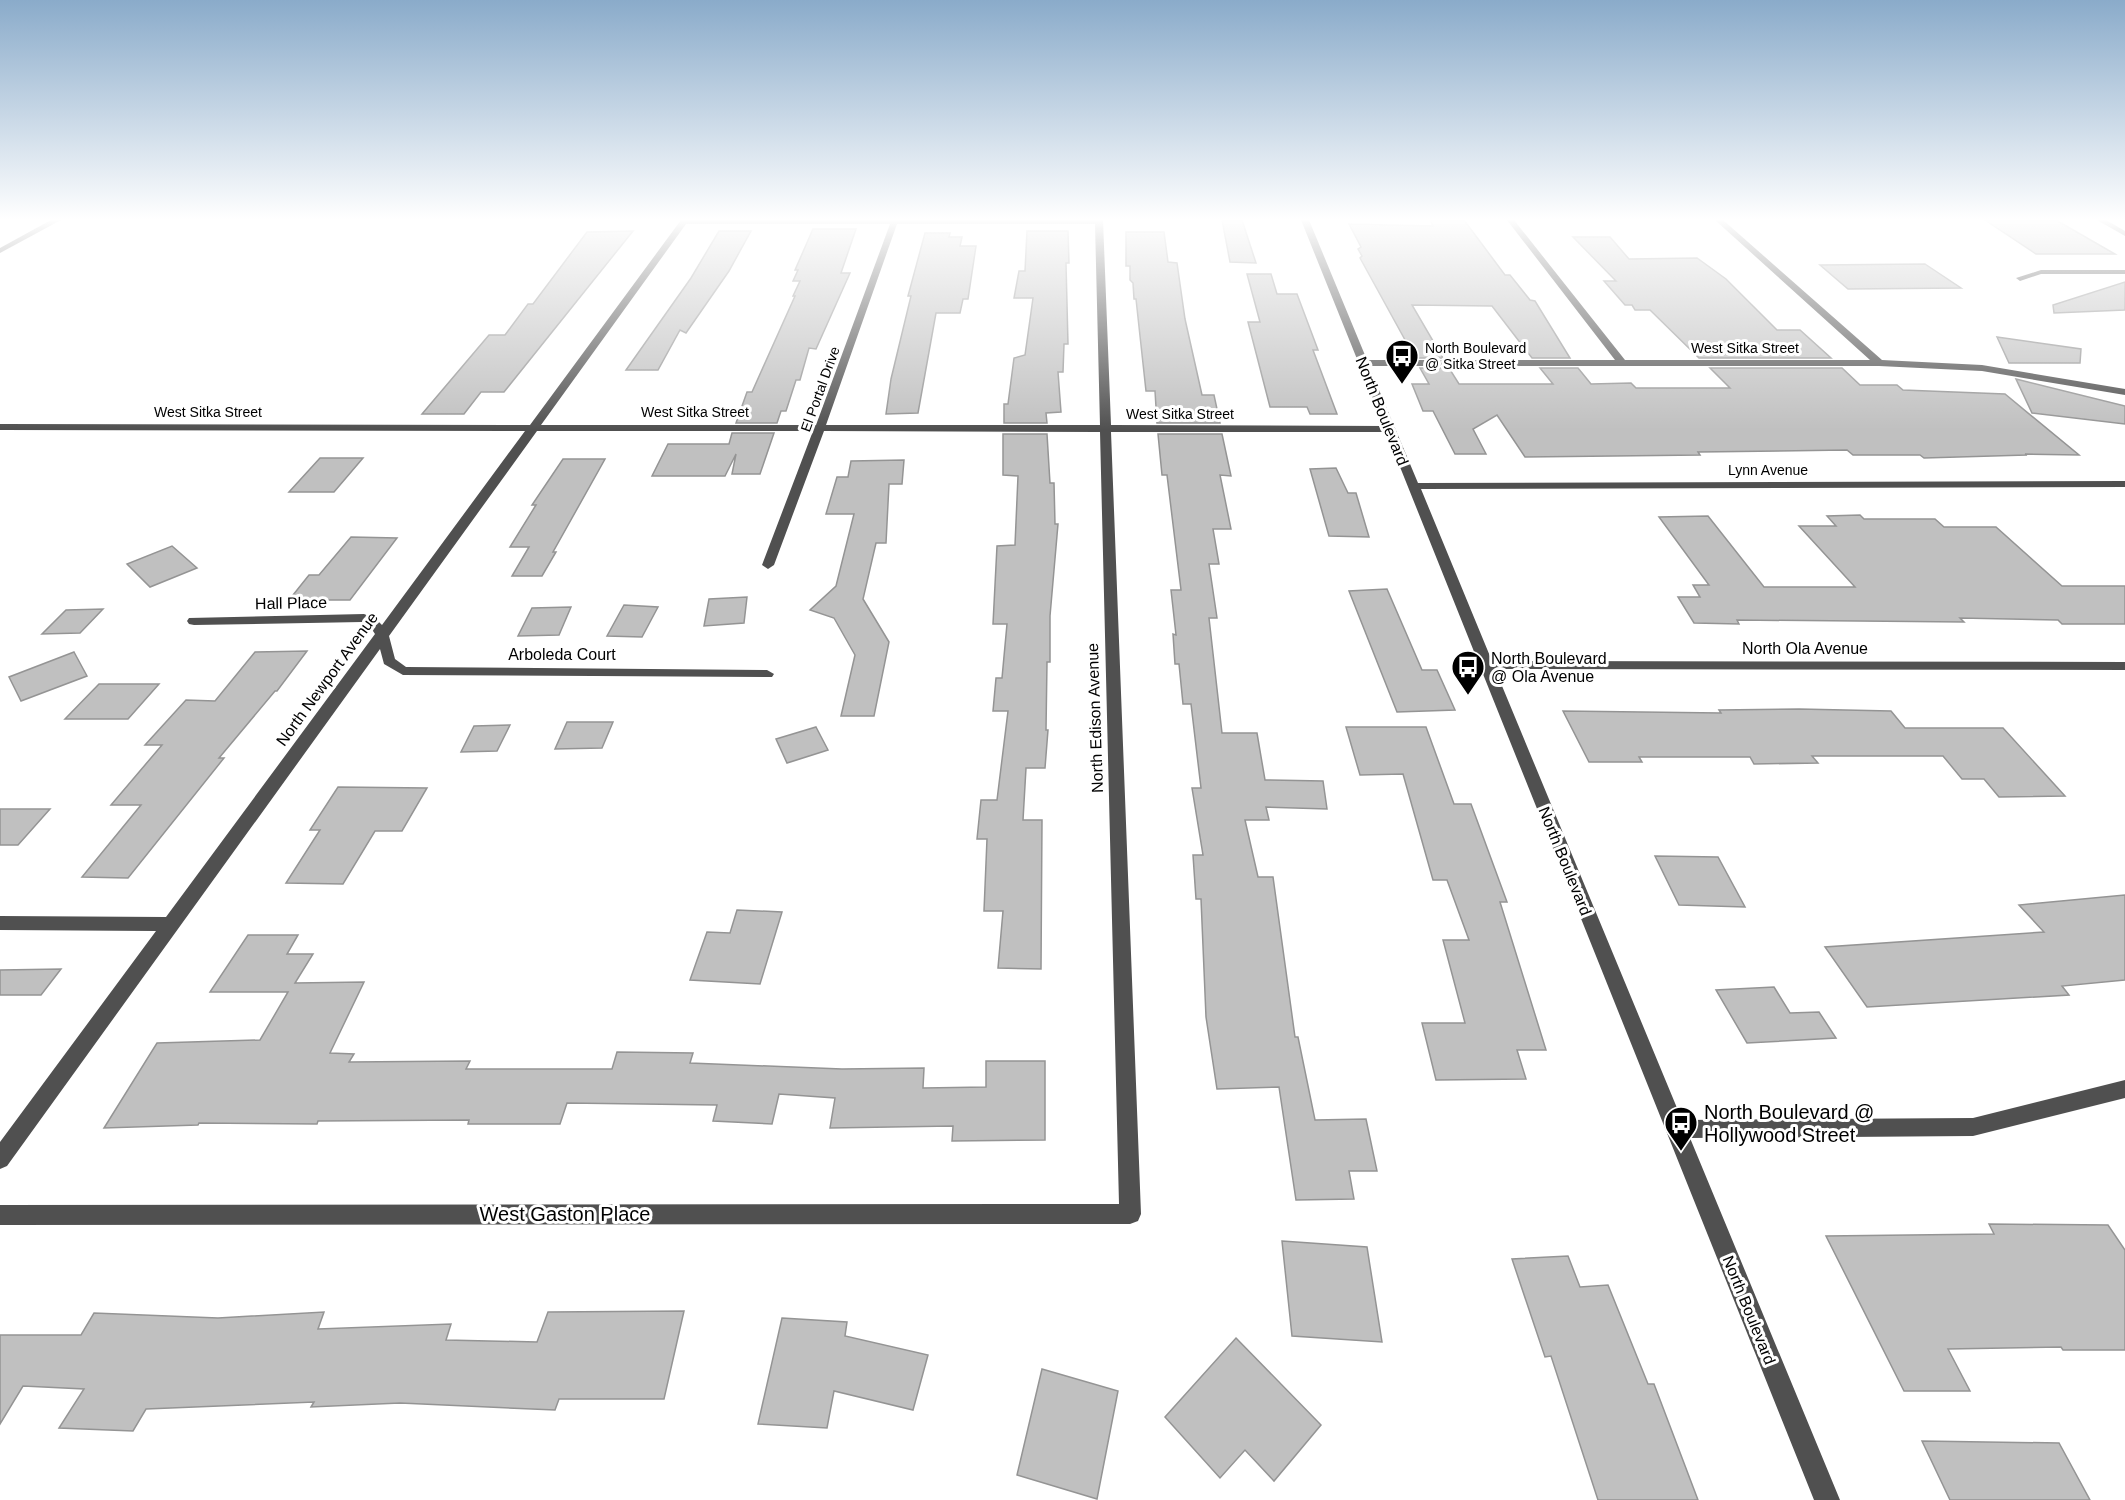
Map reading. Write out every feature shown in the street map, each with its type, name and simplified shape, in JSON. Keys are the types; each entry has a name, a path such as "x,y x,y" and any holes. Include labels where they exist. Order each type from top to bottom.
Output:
{"street":[{"name":"North Newport Avenue","path":"0,1159 634,290"},
{"name":"El Portal Drive","path":"768,565 870,290"},
{"name":"North Edison Avenue","path":"1101,290 1130,1214"},
{"name":"North Boulevard","path":"1333,290 1827,1500"},
{"path":"1565,290 1622,363"},
{"path":"1797,290 1879,363"},
{"name":"West Sitka Street","path":"1362,363 1879,363 1982,368 2125,392"},
{"name":"West Sitka Street","path":"0,427 1389,429"},
{"name":"Lynn Avenue","path":"1412,486 2125,483"},
{"name":"Hall Place","path":"194,621 364,618 375,622 382,633"},
{"name":"Arboleda Court","path":"382,633 388,661 403,671 767,674"},
{"name":"North Ola Avenue","path":"1485,665 2125,666"},
{"path":"0,922 171,924"},
{"path":"1675,1129 1974,1127 2125,1089"},
{"name":"West Gaston Place","path":"0,1215 1130,1214"}],"building":[{"path":"544,290 586,290 504,392 481,392 464,414 422,414 489,335 505,335 528,304 533,304"},
{"path":"683,290 716,290 686,333 680,330 658,370 626,370"},
{"path":"796,290 842,290 816,349 809,348 800,380 796,380 786,411 781,411 777,423 736,423 747,392 752,392 795,296 793,296"},
{"path":"910,290 969,290 968,299 963,299 960,313 936,313 918,413 886,414 891,379 911,296 908,296"},
{"path":"1015,290 1067,290 1068,344 1064,344 1063,372 1058,372 1061,412 1046,413 1047,423 1004,423 1004,404 1008,404 1014,358 1025,355 1033,298 1014,298"},
{"path":"1133,290 1181,290 1202,395 1214,395 1220,423 1157,423 1155,391 1146,391 1136,299 1134,299"},
{"path":"1251,290 1276,290 1277,294 1297,294 1318,350 1313,350 1337,414 1310,414 1307,407 1270,407 1248,322 1260,322"},
{"path":"1378,290 1522,290 1530,300 1535,301 1570,358 1532,358 1492,306 1412,305 1443,358 1415,358"},
{"path":"1612,290 1737,290 1777,330 1800,330 1831,358 1699,358 1650,310 1635,310 1632,305 1625,305"},
{"path":"2100,290 2125,290 2125,310 2054,313 2053,305"},
{"path":"1997,337 2081,349 2080,363 2009,363"},
{"path":"1420,368 1449,368 1459,384 1553,384 1540,368 1578,368 1591,384 1631,383 1636,388 1730,388 1710,368 1842,368 1860,385 1897,385 1903,390 2005,394 2079,455 2025,454 2027,455 1924,458 1920,455 1853,455 1847,450 1698,452 1700,455 1525,457 1497,415 1473,429 1486,454 1455,454 1433,411 1423,411 1412,384 1429,384"},
{"path":"2016,379 2125,406 2125,424 2032,413"},
{"path":"732,433 774,433 760,474 732,474 736,454 725,476 652,476 668,444 729,444"},
{"path":"1003,434 1047,434 1050,483 1054,483 1055,524 1058,524 1050,616 1050,662 1047,662 1046,730 1048,730 1045,768 1026,768 1023,820 1042,820 1041,969 998,968 1003,911 984,911 987,839 977,839 981,800 997,800 1008,711 993,711 996,678 1002,678 1007,624 993,624 997,546 1015,545 1018,476 1003,475"},
{"path":"1158,434 1222,434 1231,476 1220,475 1231,529 1213,529 1219,564 1209,564 1217,618 1209,618 1222,733 1257,733 1265,780 1323,781 1327,809 1266,807 1269,820 1245,820 1258,877 1273,877 1295,1037 1298,1037 1315,1120 1366,1119 1377,1171 1349,1171 1354,1199 1296,1200 1279,1087 1217,1089 1206,1017 1201,899 1196,899 1193,855 1203,855 1192,788 1201,788 1191,704 1183,704 1179,664 1175,664 1173,634 1176,635 1171,590 1181,590 1167,475 1162,475"},
{"path":"320,458 363,458 334,492 289,492"},
{"path":"563,459 605,459 542,576 512,576 529,547 510,547 536,505 532,505"},
{"path":"904,460 902,484 889,484 886,543 876,543 863,599 889,642 874,716 841,716 855,655 834,618 810,610 836,586 854,514 826,514 837,477 848,477 851,461"},
{"path":"1336,468 1348,493 1356,493 1369,537 1329,536 1310,469"},
{"path":"1860,515 1864,519 1935,519 1944,527 1996,527 2062,586 2125,586 2125,624 2062,624 2058,620 1960,618 1964,622 1737,620 1739,624 1694,623 1678,597 1700,597 1693,585 1709,585 1659,517 1708,516 1764,587 1855,587 1799,526 1836,526 1827,516"},
{"path":"351,537 397,538 350,600 289,600 309,575 319,575"},
{"path":"172,546 197,568 150,587 127,564"},
{"path":"1387,589 1422,670 1437,670 1455,710 1397,712 1349,591"},
{"path":"747,597 744,623 704,626 709,599"},
{"path":"624,605 658,607 642,637 607,636"},
{"path":"571,607 559,635 518,636 532,608"},
{"path":"103,609 80,633 42,634 66,610"},
{"path":"307,651 277,691 219,758 224,758 128,878 82,877 141,805 111,805 162,745 145,745 186,700 215,701 255,652"},
{"path":"74,652 87,676 21,701 9,677"},
{"path":"99,684 159,684 128,719 65,719"},
{"path":"1719,710 1891,711 1905,728 2003,728 2065,796 1999,797 1984,779 1962,779 1943,756 1812,756 1818,763 1754,764 1750,757 1639,757 1642,762 1589,762 1563,711 1721,713"},
{"path":"567,722 613,722 602,748 555,749"},
{"path":"510,725 497,751 461,752 474,726"},
{"path":"816,727 828,750 787,763 776,739"},
{"path":"1346,727 1426,727 1454,804 1471,804 1507,902 1500,902 1546,1050 1517,1050 1526,1079 1436,1080 1422,1023 1465,1023 1443,940 1469,940 1447,880 1433,880 1403,774 1360,775"},
{"path":"338,787 427,788 402,831 375,831 343,884 286,883 320,830 310,830"},
{"path":"0,809 50,809 18,845 0,845"},
{"path":"1655,856 1718,857 1745,907 1679,905"},
{"path":"2125,895 2125,980 2062,986 2069,995 1867,1007 1825,947 2044,932 2019,905"},
{"path":"737,910 782,912 760,984 690,980 707,932 730,933"},
{"path":"248,935 298,935 287,954 313,954 295,983 364,982 330,1053 354,1054 349,1062 470,1061 466,1069 612,1069 617,1052 693,1053 690,1063 842,1069 924,1068 923,1088 986,1087 986,1061 1045,1061 1045,1140 952,1141 953,1126 830,1128 835,1098 779,1094 772,1124 713,1121 717,1105 567,1103 560,1124 468,1124 469,1120 318,1121 317,1124 199,1123 198,1125 104,1128 157,1043 260,1040 288,992 210,992"},
{"path":"61,969 41,995 0,995 0,970"},
{"path":"1774,987 1790,1013 1819,1012 1836,1038 1747,1043 1716,990"},
{"path":"1989,1224 2108,1225 2125,1250 2125,1350 2063,1350 2061,1347 1948,1349 1970,1391 1904,1391 1826,1236 1994,1234"},
{"path":"1282,1241 1367,1247 1382,1342 1292,1336"},
{"path":"1568,1256 1580,1287 1608,1285 1648,1384 1654,1384 1698,1500 1598,1500 1551,1356 1545,1357 1512,1259"},
{"path":"684,1311 664,1399 559,1399 555,1410 400,1403 311,1407 314,1402 146,1409 133,1431 59,1428 84,1389 23,1386 0,1424 0,1335 81,1335 94,1313 218,1318 324,1312 318,1329 451,1324 446,1340 537,1342 548,1312"},
{"path":"782,1318 847,1322 845,1336 928,1355 913,1410 834,1391 827,1428 758,1424"},
{"path":"1236,1338 1321,1425 1274,1481 1245,1450 1220,1478 1165,1417"},
{"path":"1042,1369 1118,1391 1097,1499 1017,1475"},
{"path":"1922,1441 2059,1443 2090,1500 1950,1500"}],"place":[{"name":"North Boulevard @ Sitka Street","path":"1402,385"},
{"name":"North Boulevard @ Ola Avenue","path":"1468,696"},
{"name":"North Boulevard @ Hollywood Street","path":"1681,1152"}]}
